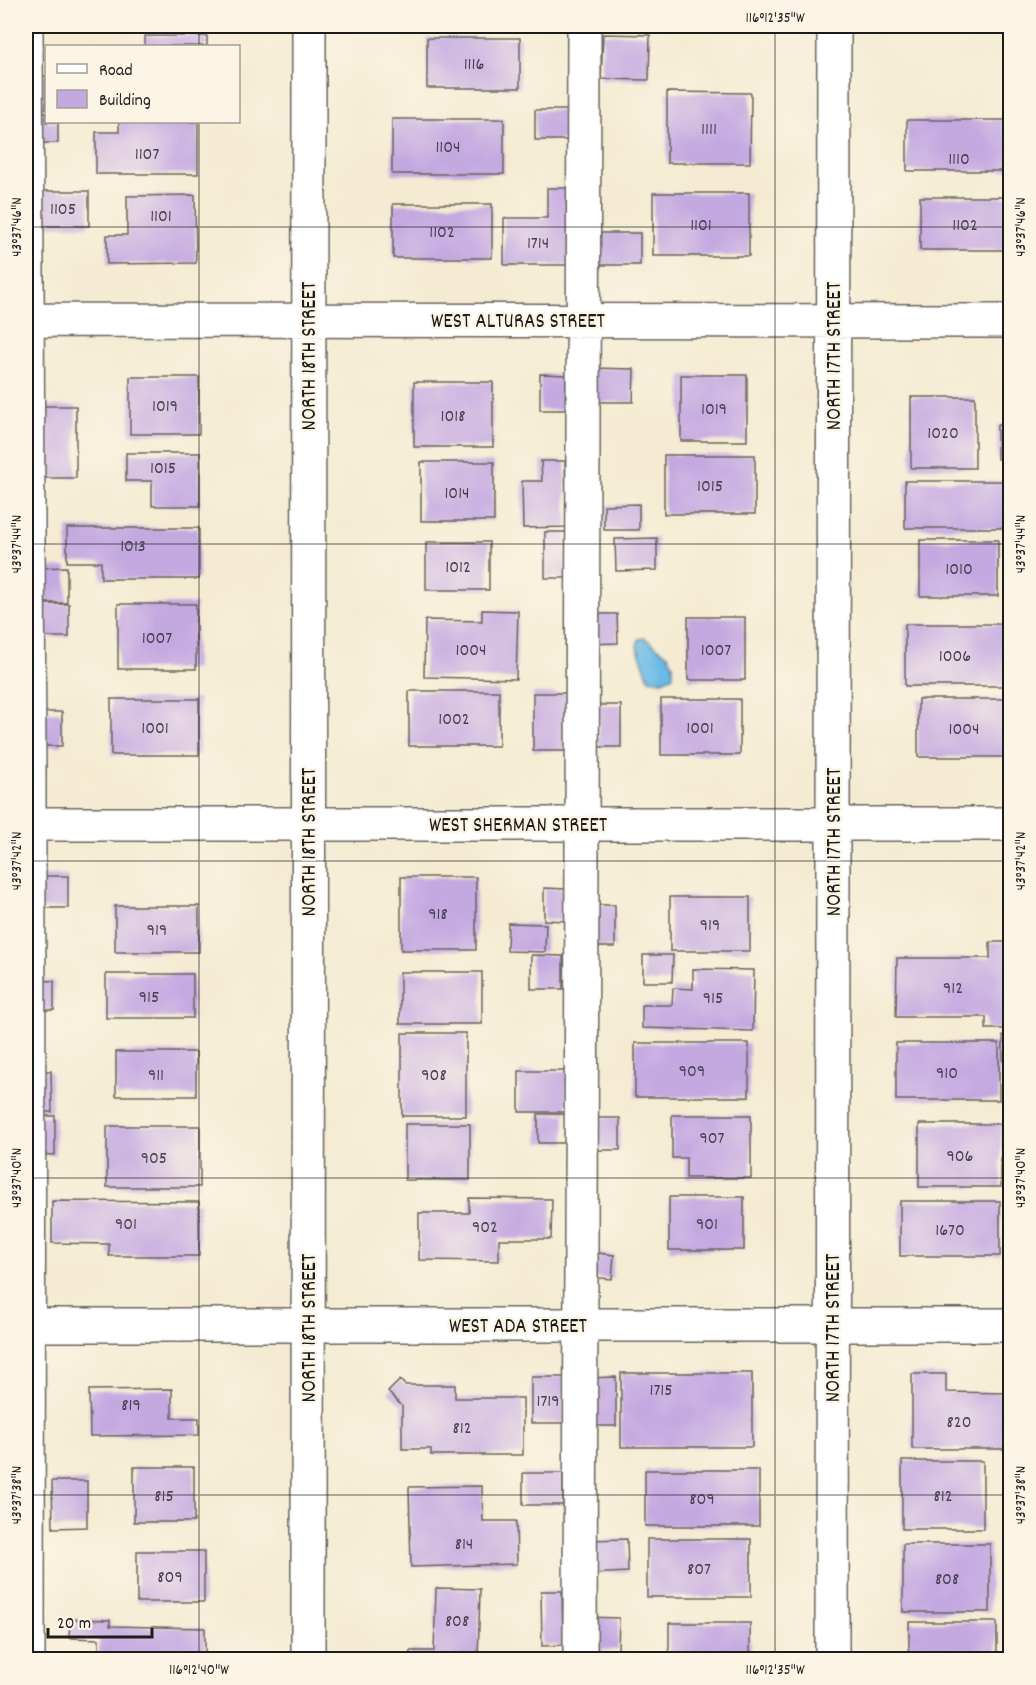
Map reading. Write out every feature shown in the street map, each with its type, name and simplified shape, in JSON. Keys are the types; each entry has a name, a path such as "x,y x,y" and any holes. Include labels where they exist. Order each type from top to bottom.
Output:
{"street":[{"path":"26,26 28,1659"},
{"name":"NORTH 18TH STREET","path":"308,1659 309,26"},
{"path":"580,1659 585,26"},
{"name":"NORTH 17TH STREET","path":"832,1659 834,26"},
{"name":"WEST ALTURAS STREET","path":"26,320 1011,321"},
{"name":"WEST SHERMAN STREET","path":"27,824 1011,824"},
{"name":"WEST ADA STREET","path":"27,1325 1011,1325"}],"water":[{"path":"645,638 668,655 673,664 673,676 662,681 649,679 637,646 639,639"}],"building":[{"path":"603,34 650,35 649,80 601,79"},
{"path":"145,36 207,36 207,45 145,45"},
{"path":"427,38 520,38 520,88 427,88"},
{"path":"37,76 45,76 45,109 36,109"},
{"path":"667,92 751,93 750,163 667,163"},
{"path":"535,110 569,110 569,140 535,140"},
{"path":"35,113 45,113 45,123 58,123 58,143 35,143"},
{"path":"392,119 504,119 504,174 392,174"},
{"path":"907,120 1010,120 1010,171 907,171"},
{"path":"119,123 198,123 198,174 96,174 96,132 119,132"},
{"path":"547,188 573,188 573,265 504,265 504,218 547,218"},
{"path":"37,191 89,191 89,226 37,226"},
{"path":"653,193 749,193 749,256 653,256"},
{"path":"195,195 196,263 107,264 107,235 127,235 127,196"},
{"path":"920,197 1010,197 1010,250 920,250"},
{"path":"393,204 492,204 492,258 393,258"},
{"path":"593,233 640,233 640,265 593,265"},
{"path":"589,368 634,369 633,402 589,402"},
{"path":"540,374 566,375 565,410 540,410"},
{"path":"681,375 747,375 747,441 681,441"},
{"path":"130,377 199,377 199,434 130,434"},
{"path":"414,382 493,382 493,447 414,447"},
{"path":"911,397 975,397 975,468 911,468"},
{"path":"36,406 76,406 76,478 36,478"},
{"path":"997,425 1010,425 1010,459 997,459"},
{"path":"126,453 200,453 200,506 152,506 152,481 126,481"},
{"path":"664,455 755,455 755,514 664,514"},
{"path":"541,461 565,461 567,527 523,528 522,481 542,481"},
{"path":"421,462 494,462 494,521 421,521"},
{"path":"905,481 1008,481 1008,528 905,528"},
{"path":"639,504 639,530 604,530 604,505"},
{"path":"67,528 199,528 199,579 101,579 101,562 67,562"},
{"path":"545,532 566,532 567,578 545,578"},
{"path":"657,538 657,570 616,571 615,539"},
{"path":"920,540 998,540 998,596 920,596"},
{"path":"426,542 489,542 489,590 426,590"},
{"path":"67,567 67,603 33,603 33,568"},
{"path":"34,604 69,604 69,637 34,637"},
{"path":"118,604 196,604 196,669 118,669"},
{"path":"482,610 518,611 516,679 424,677 425,620 482,621"},
{"path":"586,614 617,614 618,643 587,644"},
{"path":"688,617 745,617 745,680 688,680"},
{"path":"905,624 1006,624 1006,686 905,686"},
{"path":"409,691 499,691 499,746 409,746"},
{"path":"533,693 573,693 573,751 533,751"},
{"path":"111,699 199,699 199,755 111,755"},
{"path":"661,699 740,699 740,755 661,755"},
{"path":"918,699 1010,699 1010,757 918,757"},
{"path":"599,705 621,705 621,747 599,747"},
{"path":"39,712 62,712 62,746 39,746"},
{"path":"34,876 68,876 68,908 34,908"},
{"path":"401,877 476,877 476,950 401,950"},
{"path":"544,888 566,889 566,921 544,920"},
{"path":"670,897 750,897 750,951 670,951"},
{"path":"588,905 615,905 615,947 588,947"},
{"path":"115,906 199,906 199,952 115,952"},
{"path":"508,923 546,924 545,952 507,951"},
{"path":"990,942 1010,942 1010,1029 986,1029 986,1017 896,1017 897,958 990,958"},
{"path":"531,955 563,956 563,989 531,989"},
{"path":"643,955 673,955 672,982 643,982"},
{"path":"693,969 754,970 753,1031 642,1028 642,1005 672,1005 673,988 693,989"},
{"path":"400,972 482,972 482,1024 400,1024"},
{"path":"106,974 193,974 193,1018 106,1018"},
{"path":"31,980 54,981 54,1010 30,1010"},
{"path":"402,1033 466,1033 466,1116 402,1116"},
{"path":"1003,1035 1010,1035 1010,1061 1003,1061"},
{"path":"635,1043 749,1043 749,1097 635,1097"},
{"path":"896,1043 999,1043 999,1100 896,1100"},
{"path":"116,1052 196,1052 196,1096 116,1096"},
{"path":"51,1071 52,1112 31,1112 30,1072"},
{"path":"519,1071 567,1071 567,1112 519,1112"},
{"path":"538,1114 565,1114 565,1143 538,1143"},
{"path":"672,1115 751,1115 751,1178 686,1178 686,1158 672,1158"},
{"path":"32,1116 55,1116 55,1155 32,1154"},
{"path":"592,1118 620,1118 620,1150 592,1150"},
{"path":"405,1124 470,1124 470,1180 405,1180"},
{"path":"919,1124 1001,1124 1001,1187 919,1187"},
{"path":"107,1126 200,1126 200,1187 107,1187"},
{"path":"669,1197 744,1197 744,1250 669,1250"},
{"path":"469,1198 552,1199 551,1239 499,1239 499,1261 419,1260 419,1213 469,1213"},
{"path":"52,1201 199,1202 199,1256 109,1256 109,1244 52,1243"},
{"path":"900,1201 1000,1201 1000,1256 900,1256"},
{"path":"589,1252 614,1255 612,1279 587,1277"},
{"path":"621,1373 752,1373 752,1447 621,1447"},
{"path":"912,1374 946,1374 946,1392 1006,1393 1005,1449 912,1449"},
{"path":"531,1377 565,1377 564,1423 531,1423"},
{"path":"616,1377 616,1426 584,1426 584,1378"},
{"path":"400,1380 405,1385 455,1385 455,1398 523,1398 523,1455 431,1455 431,1449 402,1449 402,1406 388,1392"},
{"path":"172,1389 172,1418 199,1418 199,1435 90,1436 89,1390"},
{"path":"902,1461 983,1461 983,1529 902,1529"},
{"path":"134,1467 194,1467 194,1522 134,1522"},
{"path":"645,1470 759,1470 759,1526 645,1526"},
{"path":"523,1473 563,1473 563,1505 523,1505"},
{"path":"52,1481 87,1481 87,1527 53,1528"},
{"path":"482,1486 483,1521 516,1521 517,1564 411,1567 409,1487"},
{"path":"627,1539 628,1572 589,1574 588,1540"},
{"path":"647,1539 751,1539 751,1597 647,1597"},
{"path":"903,1544 990,1544 990,1612 903,1612"},
{"path":"137,1551 204,1551 204,1602 137,1602"},
{"path":"436,1588 480,1589 478,1660 410,1660 410,1651 434,1651"},
{"path":"541,1591 562,1591 563,1645 542,1646"},
{"path":"583,1617 619,1618 618,1650 582,1649"},
{"path":"70,1619 110,1620 110,1626 205,1628 205,1660 99,1660 99,1639 69,1638"},
{"path":"909,1622 997,1622 997,1660 909,1660"},
{"path":"669,1623 750,1623 750,1660 669,1660"}]}
